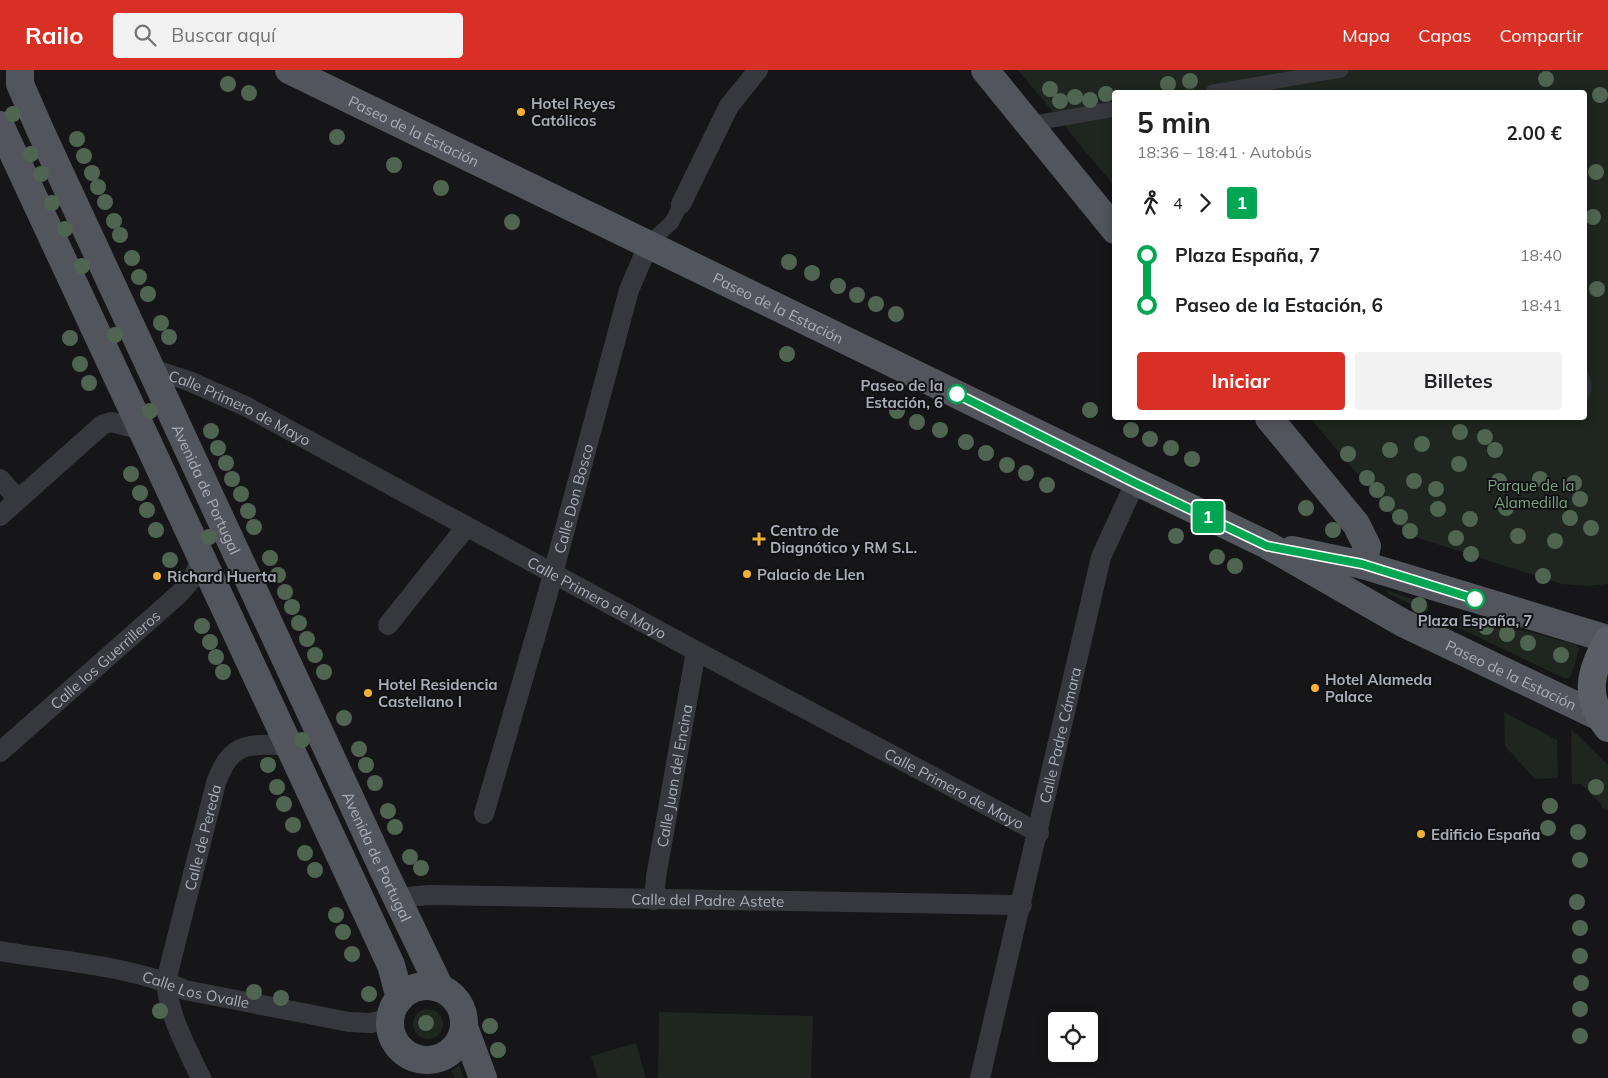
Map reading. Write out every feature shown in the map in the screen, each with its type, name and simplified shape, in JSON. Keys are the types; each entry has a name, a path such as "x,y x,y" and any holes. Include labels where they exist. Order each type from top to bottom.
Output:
{"highway":[{"path":"1603,722 1591,691 1595,662 1608,639"}],"main road":[{"name":"Avenida de Portugal","path":"20,70 20,84 41,132 396,898 440,988"},
{"name":"Paseo de la Estación","path":"289,70 649,243 1135,483 1267,546 1404,623 1603,722"},
{"path":"985,70 1112,226"},
{"path":"0,125 391,965 395,1008 391,1032 398,1045 429,1069 437,1058 450,1052 459,1041 464,1027"},
{"path":"1271,420 1356,524 1367,546 1362,564 1326,579"},
{"name":"Paseo de la Estación","path":"1267,546 1362,564 1608,639"},
{"path":"395,1008 418,986 440,988 457,1001 461,1009 464,1027 483,1078"}],"street":[{"path":"649,243 672,222 729,106 758,70"},
{"path":"1225,90 1341,70"},
{"path":"1029,124 1112,110"},
{"name":"Calle Don Bosco","path":"484,814 629,290 649,243"},
{"name":"Calle Primero de Mayo","path":"152,370 189,381 245,406 696,651 1038,833"},
{"path":"0,516 102,425 111,422 142,430"},
{"path":"0,479 18,499"},
{"name":"Calle Padre Cámara","path":"980,1078 1022,905 1101,557 1135,483"},
{"path":"388,625 466,527"},
{"name":"Calle los Guerrilleros","path":"0,752 179,594 192,579 202,560"},
{"name":"Calle Juan del Encina","path":"654,900 657,867 696,651"},
{"name":"Calle de Pereda","path":"166,982 221,767 231,754 249,745 289,745"},
{"name":"Calle del Padre Astete","path":"396,898 429,894 654,900 1022,905"},
{"name":"Calle Los Ovalle","path":"0,951 136,974 166,982 185,990 349,1022 371,1023 395,1008"},
{"path":"166,982 168,1004 201,1078"}],"green space":[{"name":"Parque de la Alamedilla","path":"1018,70 1608,70 1608,584 1587,586 1561,584 1409,535 1312,420 1587,420 1587,90 1112,90 1112,183"},
{"path":"1387,590 1429,605 1427,612 1387,593"},
{"path":"1461,613 1577,645 1579,650 1571,676 1566,679 1457,627"},
{"path":"1504,712 1557,740 1558,778 1535,779 1505,746"},
{"path":"1571,729 1608,765 1608,809 1602,808 1602,805 1581,784 1572,784"},
{"path":"428,1009 439,1013 443,1024 439,1035 428,1039 417,1035 413,1024 417,1013"},
{"path":"659,1012 813,1016 811,1078 658,1078"},
{"path":"636,1043 646,1078 598,1078 591,1056"},
{"path":"459,1065 464,1078 455,1078 451,1071"}],"shaded area":[{"path":"1587,371 1590,377 1590,395 1587,401"}],"bus line":[{"name":"1","path":"957,394 1135,483 1267,546 1362,564 1475,599"}],"place":[{"name":"Hotel Reyes Católicos","path":"521,112"},
{"name":"Paseo de la Estación, 6","path":"957,394"},
{"name":"Centro de Diagnótico y RM S.L.","path":"759,539"},
{"name":"Palacio de Llen","path":"747,574"},
{"name":"Richard Huerta","path":"157,576"},
{"name":"Plaza España, 7","path":"1475,599"},
{"name":"Hotel Alameda Palace","path":"1315,688"},
{"name":"Hotel Residencia Castellano I","path":"368,693"},
{"name":"Edificio España","path":"1421,834"}]}
